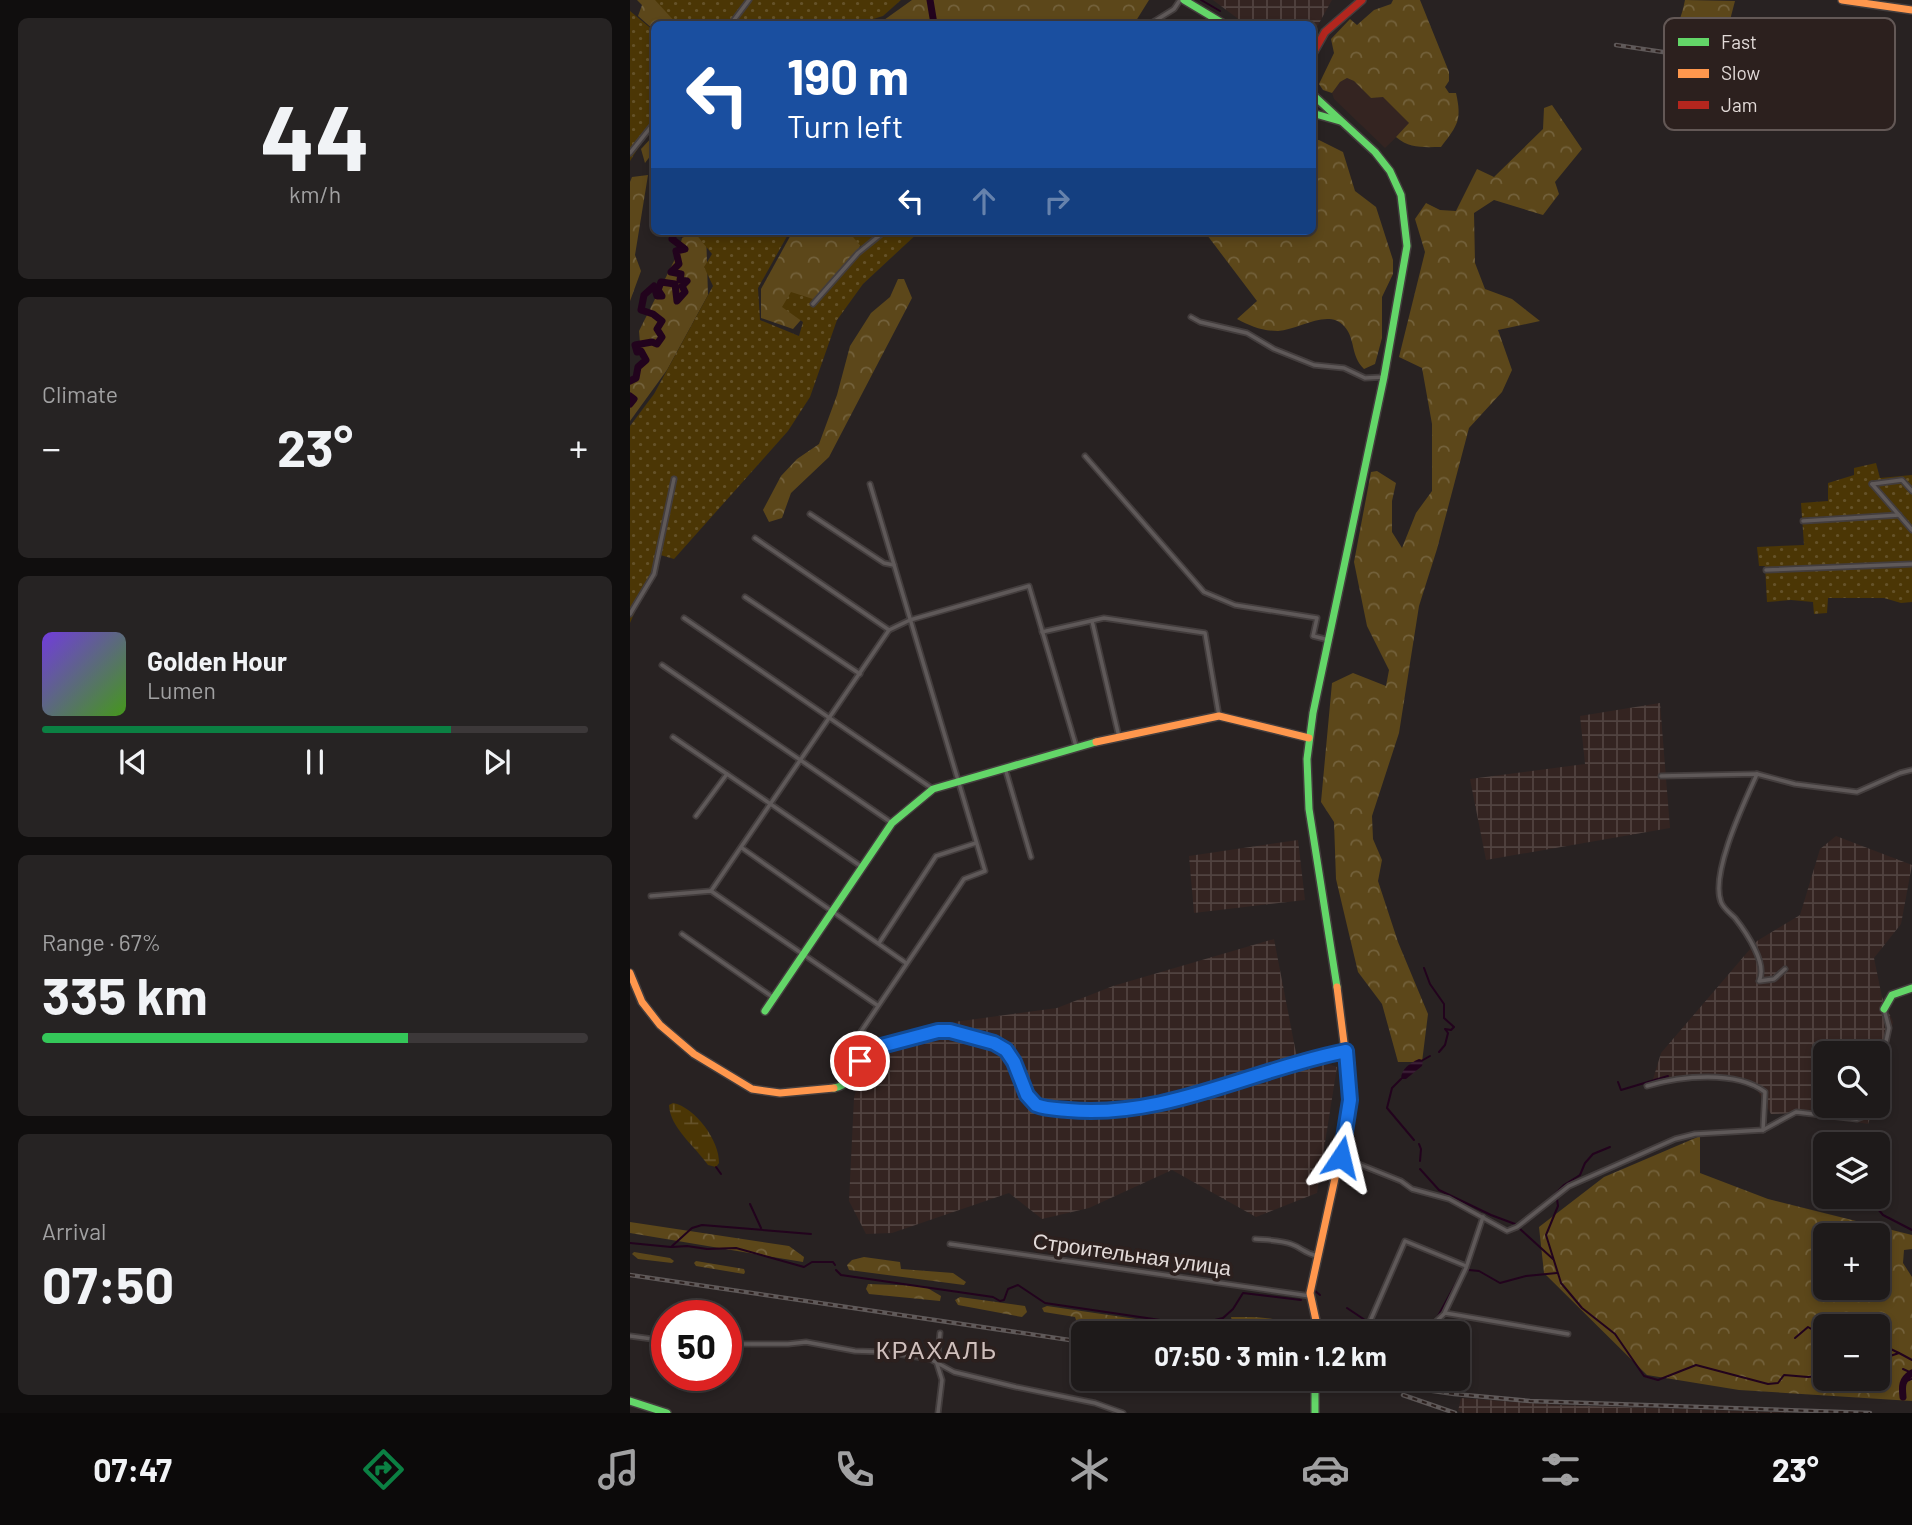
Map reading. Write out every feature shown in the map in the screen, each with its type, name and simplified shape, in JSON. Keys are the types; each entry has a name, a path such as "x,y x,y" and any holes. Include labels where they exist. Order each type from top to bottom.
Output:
{"street":[{"path":"733,21 749,0"},
{"path":"1155,21 1174,9 1182,0 1219,21"},
{"path":"1316,48 1325,32 1362,0"},
{"path":"1842,0 1912,10"},
{"path":"1316,97 1375,152 1390,171 1401,195 1406,228 1406,262 1309,738 1309,808 1346,1051 1350,1100 1341,1157 1310,1296 1316,1321"},
{"path":"1323,114 1326,111 1325,105"},
{"path":"1316,113 1342,121"},
{"path":"630,153 651,126"},
{"path":"813,304 858,253 880,235"},
{"path":"1191,317 1200,322 1247,333 1274,349 1314,365 1344,368 1365,378 1384,377"},
{"path":"1085,456 1204,592 1235,605 1317,618 1313,636 1329,640"},
{"path":"630,614 656,567 674,479"},
{"path":"1912,491 1902,480 1872,484 1912,530"},
{"path":"860,1033 964,879 985,871 870,484"},
{"path":"810,514 884,563 894,565"},
{"path":"1803,521 1899,515"},
{"path":"755,538 889,630"},
{"path":"1766,570 1912,564"},
{"path":"711,891 889,630 911,620 1029,586 1076,746"},
{"path":"745,597 859,674"},
{"path":"684,618 933,789"},
{"path":"1042,632 1104,618 1205,632 1219,716"},
{"path":"1092,621 1119,737"},
{"path":"662,665 892,823"},
{"path":"765,1011 892,823 933,789 1076,746 1219,716 1309,738"},
{"path":"673,737 862,867"},
{"path":"1005,768 1031,857"},
{"path":"1661,776 1757,775 1795,784 1857,792 1912,770"},
{"path":"696,816 727,774"},
{"path":"1757,775 1732,827 1719,887 1721,903 1738,921 1753,946 1761,965 1762,975 1759,981 1774,979 1784,969"},
{"path":"879,943 936,856 976,843"},
{"path":"742,848 906,963"},
{"path":"651,897 711,891 877,1005"},
{"path":"681,934 774,998"},
{"path":"630,973 648,1011 681,1044 745,1086 769,1092 845,1086 853,1077 866,1051 944,1030 994,1043 1006,1050 1014,1062 1027,1095 1036,1105 1080,1111 1115,1111 1172,1100 1346,1051"},
{"path":"1886,1041 1889,1028 1884,1009 1892,995 1912,988"},
{"path":"1647,1086 1660,1082 1720,1076 1759,1088 1765,1092 1763,1130"},
{"path":"1341,1157 1401,1181 1412,1189 1449,1199 1503,1229 1511,1230 1569,1186 1675,1139 1695,1134 1763,1130 1796,1112 1813,1114"},
{"path":"1437,1321 1445,1313 1466,1266 1483,1217"},
{"path":"1255,1239 1287,1242 1306,1254 1318,1256"},
{"path":"1370,1321 1405,1241 1466,1266"},
{"name":"Строительная улица","path":"950,1244 1310,1296"},
{"path":"1445,1313 1568,1334"},
{"path":"938,1413 942,1380 937,1364 940,1333"},
{"path":"630,1336 651,1339"},
{"path":"742,1344 806,1342 855,1351 885,1352 930,1359 954,1371 1096,1403 1123,1413"},
{"path":"1315,1391 1315,1413"},
{"path":"630,1401 667,1413"}],"shaded area":[{"path":"1213,0 1332,0 1316,29 1316,21 1241,21"},
{"path":"1347,78 1354,81 1371,98 1383,96 1410,124 1385,148 1334,99 1332,93 1340,82"},
{"path":"1660,703 1670,828 1486,860 1470,779 1585,764 1580,716"},
{"path":"1836,836 1912,865 1901,924 1874,958 1882,997 1893,1022 1889,1041 1813,1041 1813,1115 1771,1114 1756,1088 1716,1077 1651,1086 1661,1053 1757,941 1800,915 1820,849"},
{"path":"1298,840 1305,900 1194,913 1189,856"},
{"path":"1274,939 1296,1053 1337,1067 1317,1193 1256,1217 1172,1170 1089,1208 1042,1219 1009,1193 892,1233 866,1234 849,1201 854,1098 866,1050 954,1022 1057,1008 1113,986"},
{"path":"1419,1059 1423,1060 1422,1066 1406,1079 1401,1079 1407,1067"},
{"path":"1832,1118 1870,1118 1868,1124"},
{"path":"1461,1398 1559,1405 1803,1413 1463,1413 1458,1411"}],"green space":[{"path":"637,0 658,0 677,21 651,21 651,27 638,16 642,5"},
{"path":"655,0 901,0 883,16 867,21 674,21"},
{"path":"912,0 1149,0 1136,21 880,21"},
{"path":"1393,0 1420,0 1449,72 1449,81 1445,87 1449,93 1456,93 1459,110 1457,122 1441,147 1423,147 1401,141 1396,137 1409,123 1383,97 1371,98 1354,81 1347,78 1340,82 1332,93 1323,90 1319,84 1334,53 1331,39 1350,19 1357,25 1374,10 1391,4"},
{"path":"1685,0 1735,1 1731,18 1680,18"},
{"path":"630,11 651,28 651,128 630,161"},
{"path":"1552,105 1582,149 1555,182 1559,194 1543,215 1494,200 1474,213 1475,263 1485,289 1512,299 1540,321 1498,330 1512,370 1502,392 1469,428 1419,606 1399,733 1372,816 1373,839 1382,860 1378,881 1398,942 1428,1014 1422,1062 1398,1062 1382,1004 1358,972 1336,879 1334,822 1321,802 1332,683 1353,673 1386,686 1389,670 1367,626 1354,562 1371,472 1377,471 1396,483 1392,501 1392,532 1402,548 1416,513 1432,491 1432,424 1422,368 1399,357 1425,252 1415,219 1426,203 1440,210 1456,211 1477,169 1494,177 1543,129 1544,108"},
{"path":"651,138 651,155 645,163 641,149"},
{"path":"1316,140 1319,140 1343,152 1355,191 1376,207 1393,260 1393,274 1382,297 1382,338 1375,364 1364,369 1357,358 1348,331 1337,321 1321,319 1278,331 1256,328 1237,319 1257,301 1207,235 1316,235"},
{"path":"648,175 635,255 641,271 630,301 630,182 632,177"},
{"path":"683,235 706,235 708,295 667,370 630,421 630,385 642,367 639,331 678,253"},
{"path":"697,235 788,235 758,288 760,320 799,336 803,322 782,307 791,292 813,299 864,250 851,235 916,235 863,284 837,320 810,397 788,431 674,559 657,554 630,623 630,426 654,394 713,286 704,267 712,254"},
{"path":"791,235 866,235 851,263 793,329 761,318 761,289"},
{"path":"898,279 904,279 912,298 829,457 791,493 782,518 769,522 763,510 781,476 797,459 819,444 837,395 850,346 871,313 890,297"},
{"path":"1876,463 1880,478 1912,475 1912,602 1901,603 1884,598 1828,598 1827,613 1814,614 1813,602 1767,602 1765,566 1759,566 1757,547 1804,545 1801,503 1828,501 1828,483 1854,475 1854,468"},
{"path":"673,1103 690,1111 705,1126 718,1154 719,1163 716,1167 708,1165 678,1129 670,1113 669,1105"},
{"path":"1700,1136 1700,1173 1768,1199 1864,1223 1813,1223 1813,1300 1890,1300 1890,1230 1912,1235 1912,1249 1904,1250 1903,1263 1912,1277 1912,1401 1739,1390 1647,1375 1544,1273 1539,1227 1604,1177"},
{"path":"630,1222 789,1246 804,1257 803,1262 630,1233"},
{"path":"634,1252 674,1261 672,1263 638,1259 632,1254"},
{"path":"864,1257 900,1262 901,1269 953,1273 966,1282 964,1285 849,1270 847,1265 852,1260"},
{"path":"696,1261 744,1269 745,1272 744,1274 696,1266"},
{"path":"868,1284 924,1286 941,1296 940,1301 869,1294 866,1289"},
{"path":"960,1297 1025,1306 1027,1312 1022,1317 958,1305 955,1300"},
{"path":"1047,1306 1150,1321 1076,1321 1075,1317 1044,1312 1042,1308"},
{"path":"1231,1317 1280,1321 1232,1321"}],"waterway":[{"path":"930,0 934,21"},
{"path":"1201,0 1220,11"},
{"path":"630,381 636,378 638,367 646,360 641,351 637,352 635,345 652,342 657,344 662,337 657,329 662,321 641,310 644,295 654,286 657,296 662,296 658,290 661,282 675,284 677,301 685,292 682,286 687,281 680,280 681,274 671,272 679,264 676,251 685,249 672,239 674,235"},
{"path":"630,396 634,399 630,404"},
{"path":"1424,968 1430,984 1444,1004 1444,1018 1454,1027 1451,1030 1445,1029 1448,1033 1445,1045 1439,1052"},
{"path":"1423,1060 1430,1056"},
{"path":"1618,1082 1621,1090 1668,1076"},
{"path":"1401,1079 1392,1088 1387,1108 1414,1140"},
{"path":"1419,1144 1420,1161"},
{"path":"1555,1194 1580,1175 1593,1154 1610,1147"},
{"path":"716,1167 721,1174"},
{"path":"1420,1169 1439,1190 1515,1224"},
{"path":"1557,1199 1558,1206 1546,1235 1561,1283 1582,1308 1615,1334 1644,1376 1658,1380 1696,1365 1768,1384 1778,1383 1784,1375 1813,1376"},
{"path":"750,1204 761,1228"},
{"path":"1878,1209 1883,1215 1912,1230"},
{"path":"630,1243 671,1247 692,1228 702,1225 811,1234"},
{"path":"1520,1229 1553,1259"},
{"path":"672,1247 736,1248 804,1267 812,1262 833,1262 835,1265"},
{"path":"836,1270 841,1275 993,1297 1000,1301 1004,1300 1008,1289 1018,1285 1045,1303 1194,1325 1223,1318 1233,1309 1243,1293 1301,1300"},
{"path":"1469,1270 1479,1271 1500,1283 1526,1276 1557,1273"},
{"path":"1437,1318 1462,1272"},
{"path":"1314,1290 1320,1295"},
{"path":"1347,1308 1366,1321"},
{"path":"1795,1338 1808,1327 1813,1330"},
{"path":"1890,1349 1899,1353"},
{"path":"1890,1356 1899,1353 1912,1360"},
{"path":"1903,1369 1912,1373"},
{"path":"1903,1397 1904,1381 1912,1373"},
{"path":"1904,1382 1912,1379"}],"railway":[{"path":"1616,45 1663,52"},
{"path":"630,1275 1071,1340"},
{"path":"1433,1391 1530,1401 1870,1413"},
{"path":"1403,1395 1455,1413"}],"traffic: fast":[{"path":"1184,0 1219,21"},
{"path":"1316,98 1375,152 1390,171 1401,195 1407,246 1384,377 1313,713 1307,759 1309,809 1337,987"},
{"path":"1316,114 1340,121"},
{"path":"765,1011 892,823 933,789 1096,742"},
{"path":"1884,1009 1892,995 1912,988"},
{"path":"834,1088 850,1079 865,1051 944,1030 994,1043 1010,1055 1027,1095 1036,1105 1072,1111 1111,1111 1151,1105 1232,1085 1346,1051"},
{"path":"1315,1391 1315,1413"},
{"path":"630,1401 667,1413"}],"traffic: slow":[{"path":"1842,0 1912,10"},
{"path":"1096,742 1219,716 1309,738"},
{"path":"630,973 642,1002 660,1025 694,1054 752,1089 780,1093 834,1088"},
{"path":"1316,1321 1310,1293 1349,1114 1350,1091 1337,987"}],"traffic: jam":[{"path":"1316,48 1325,32 1362,0"}],"district":[{"name":"КРАХАЛЬ","path":"937,1351"}],"route":[{"path":"860,1061 870,1049 938,1031 950,1031 994,1043 1006,1050 1014,1062 1027,1095 1036,1105 1080,1111 1115,1111 1172,1100 1346,1051 1350,1100 1341,1157"}]}
